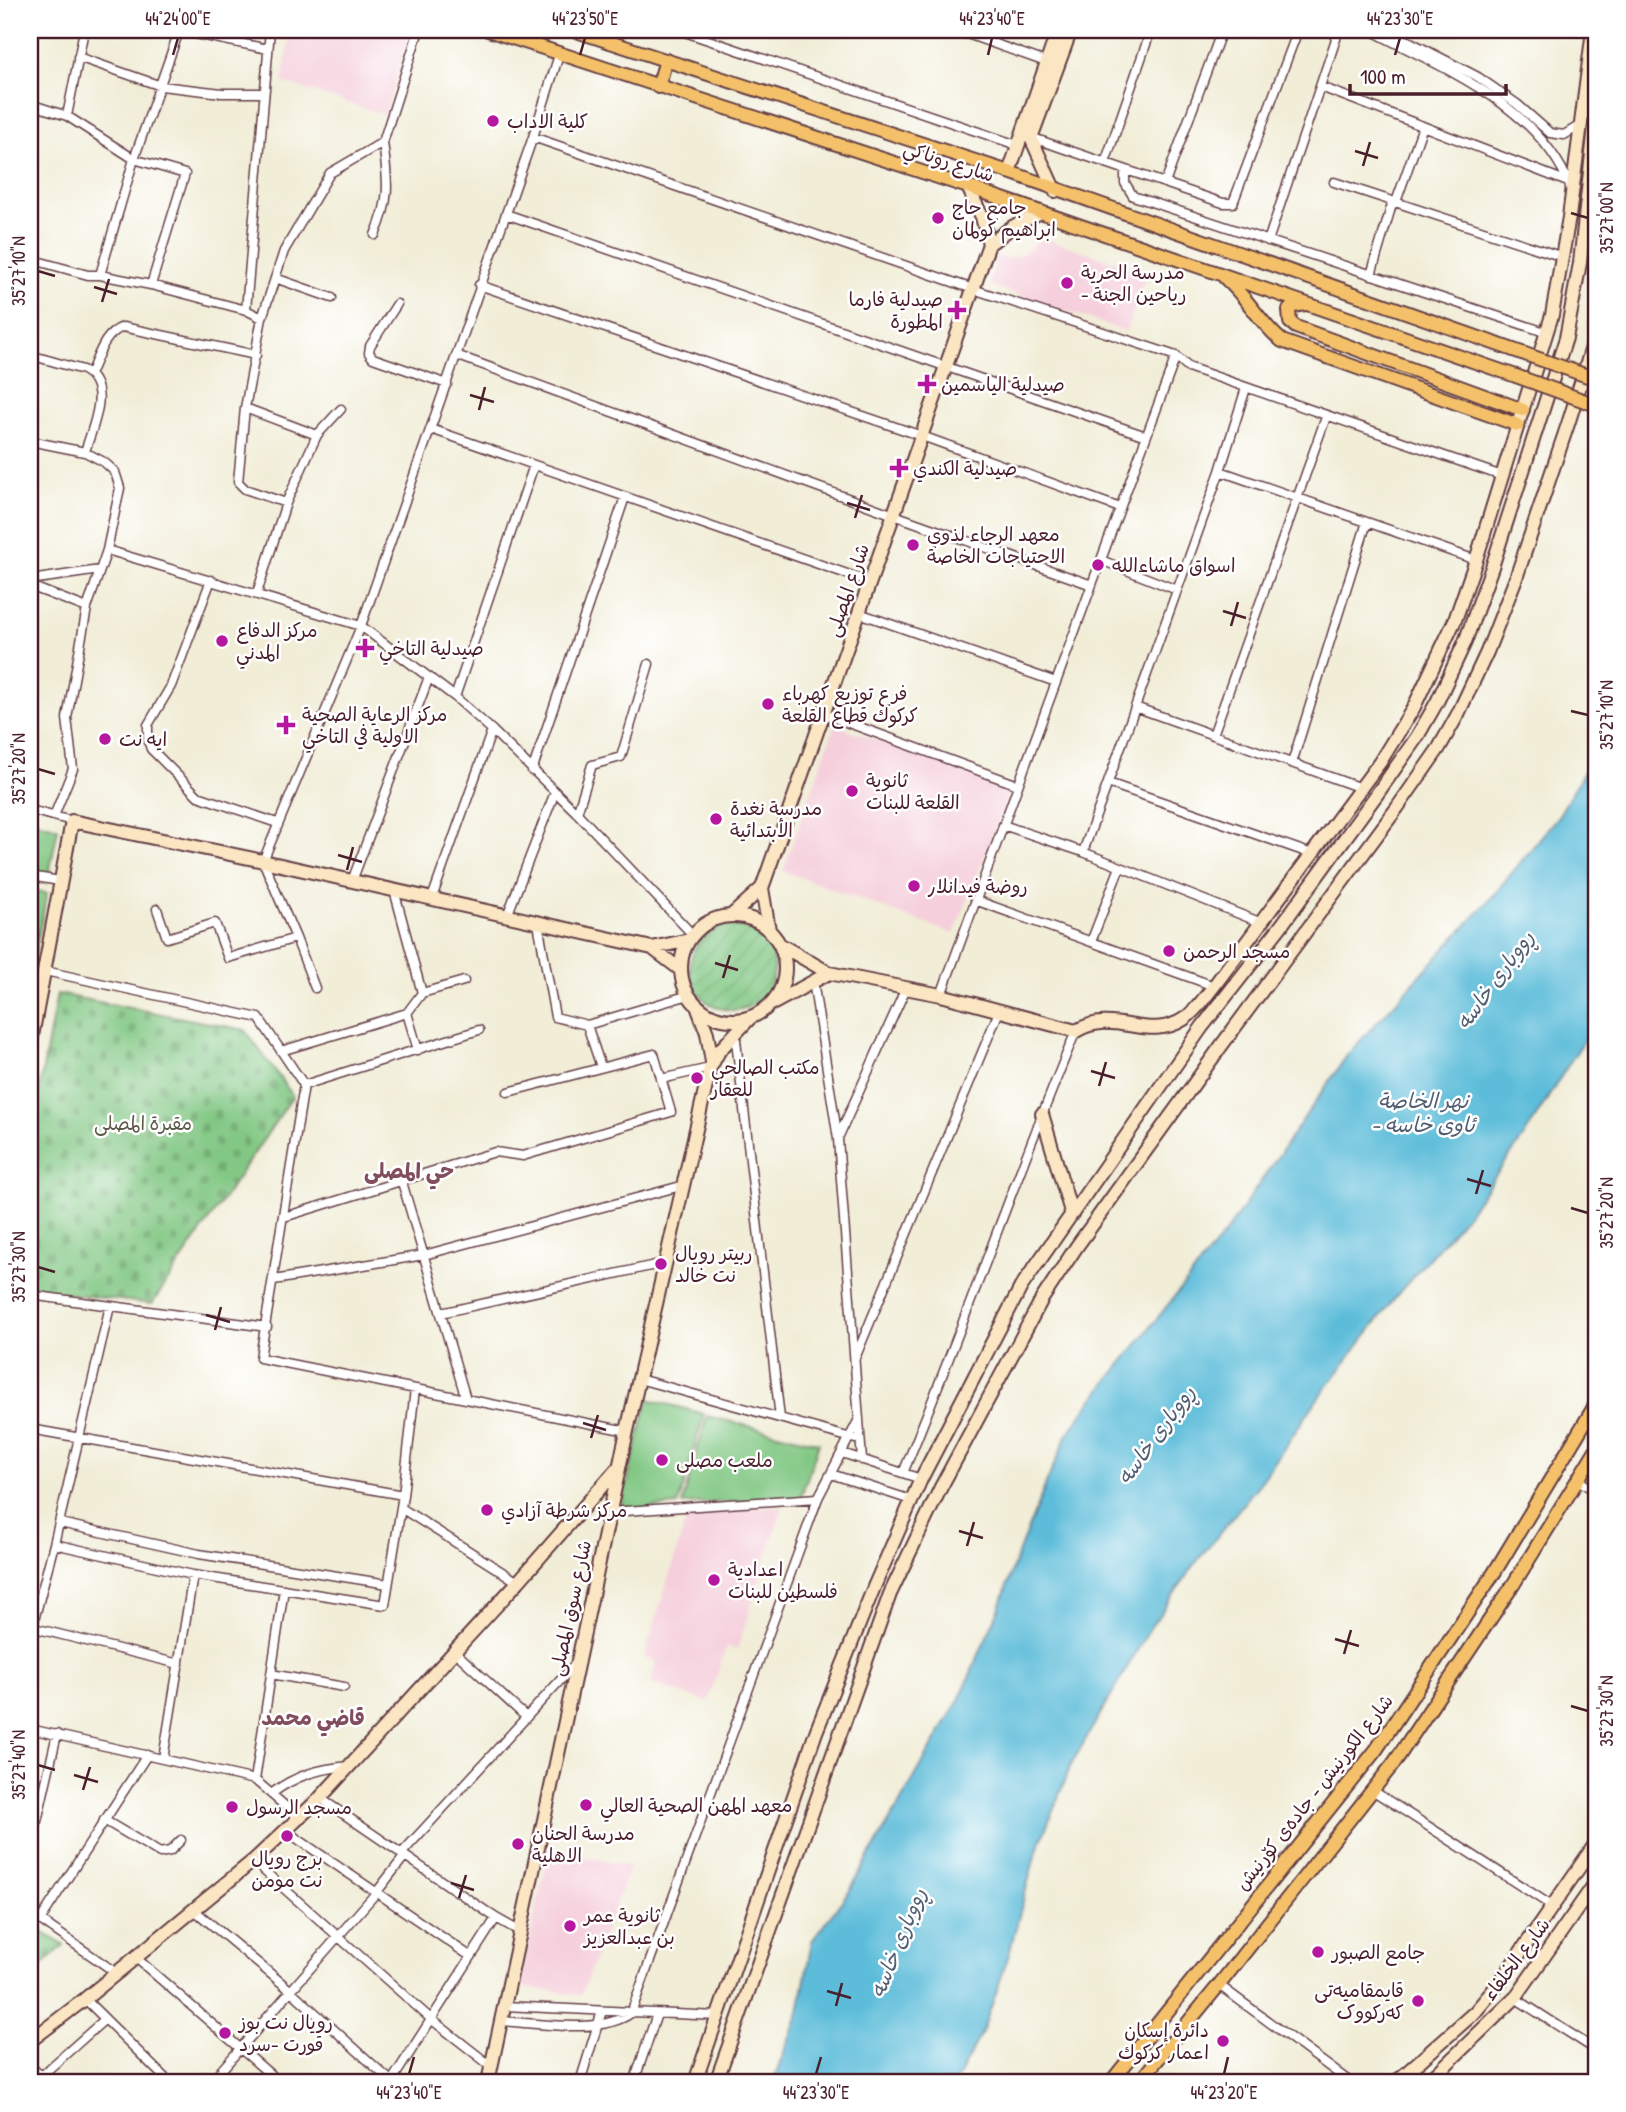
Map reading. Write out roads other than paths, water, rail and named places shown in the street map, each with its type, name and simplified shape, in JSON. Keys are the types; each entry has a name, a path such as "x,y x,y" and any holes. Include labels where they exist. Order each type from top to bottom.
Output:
{"main road":[{"name":"شارع روناكي","path":"488,30 968,187 1596,405"},
{"name":"شارع روناكي","path":"573,30 1009,172 1055,191 1596,379"},
{"path":"658,86 666,60"},
{"path":"1220,274 1245,297 1272,333 1282,341 1518,425"},
{"path":"1308,304 1293,306 1289,310 1290,322 1296,327 1523,410"},
{"name":"شارع الكورنيش - جادەی کۆرنیش","path":"1111,2082 1376,1750 1494,1573 1596,1404"},
{"path":"1139,2082 1394,1763 1596,1450"},
{"path":"1462,1620 1481,1632"},
{"path":"1442,1650 1461,1663"}],"street":[{"path":"67,116 84,30"},
{"path":"100,275 134,159 161,86 177,30 268,49"},
{"path":"246,310 270,30"},
{"path":"374,235 385,212 388,184 383,142 419,30"},
{"path":"679,30 1023,140 1105,163 1223,203 1233,202 1298,30"},
{"path":"956,30 1046,62"},
{"path":"1055,191 1023,140 1058,30"},
{"path":"1009,172 1071,30"},
{"path":"1105,163 1151,30"},
{"path":"1165,183 1222,30"},
{"path":"1268,241 1339,30"},
{"path":"1370,30 1474,86 1507,109 1533,132 1559,164 1570,187"},
{"path":"1387,30 1478,77 1517,104 1550,133 1569,134 1580,126"},
{"path":"904,1474 1076,1031 1105,1021 1154,1028 1174,1024 1191,1013 1262,923 1361,788 1397,735 1429,678 1455,620 1476,560 1548,333 1569,217 1570,187 1593,30"},
{"path":"315,988 263,861 361,625 447,384 559,55"},
{"path":"78,57 161,86 222,93 263,93"},
{"path":"1321,87 1570,187"},
{"path":"30,104 67,116 134,159 185,174 151,285"},
{"path":"695,2082 816,1732 874,1587 921,1479 1021,1287 1202,1027 1280,926 1417,737 1465,642 1566,338 1585,219 1596,117"},
{"path":"1533,132 1540,125"},
{"path":"1371,275 1423,126"},
{"path":"533,136 973,289 1176,356 1188,367 1502,477"},
{"path":"286,503 245,489 238,482 245,408 262,318 284,251 330,173 383,142"},
{"path":"1125,170 1125,183 1133,196 1548,333"},
{"path":"1334,182 1563,257"},
{"path":"968,187 982,217 989,244 1041,212"},
{"path":"506,214 1146,436"},
{"path":"1569,217 1585,219"},
{"name":"شارع المصلى","path":"731,916 762,888 989,244"},
{"path":"30,259 89,275 151,285 246,310 262,318"},
{"path":"275,278 332,298"},
{"path":"480,285 922,436 1120,508"},
{"path":"397,304 370,346 369,353 373,358 447,384"},
{"path":"716,2082 890,1594 941,1488 1049,1289 1139,1158 1439,748 1487,652 1516,578 1569,421 1592,347 1596,324"},
{"path":"90,374 107,338 114,330 123,327 256,355"},
{"path":"30,355 90,374 97,384 98,407 85,452"},
{"path":"456,355 1092,585"},
{"path":"941,995 1176,356"},
{"path":"1083,852 1220,471 1246,388"},
{"path":"245,408 317,435"},
{"path":"257,593 286,503 317,435 341,410"},
{"path":"1213,735 1326,416"},
{"path":"431,429 870,582"},
{"path":"30,441 85,452 104,462 115,472 120,488 107,550 87,608 67,718 73,769 54,816"},
{"path":"455,696 534,465"},
{"path":"1220,471 1476,560"},
{"path":"532,771 625,497"},
{"path":"1494,501 1499,544"},
{"path":"1292,763 1367,522"},
{"path":"107,550 361,625 455,696 492,730 577,813 691,938"},
{"path":"1101,560 1177,590"},
{"path":"30,580 100,570"},
{"path":"211,580 171,686 148,725 148,740 151,749 198,796 277,823"},
{"path":"30,586 87,608"},
{"path":"859,612 1056,681"},
{"path":"577,813 592,765 621,757 649,664"},
{"path":"352,881 429,677"},
{"path":"1135,707 1361,788"},
{"path":"824,713 1018,785"},
{"path":"432,898 492,730"},
{"path":"1417,737 1439,748"},
{"path":"1108,783 1312,854"},
{"path":"507,916 555,792"},
{"path":"30,810 652,948 681,970"},
{"path":"30,1047 72,821"},
{"path":"1003,825 1083,852 1262,923"},
{"path":"1091,942 1119,867"},
{"path":"30,876 60,881"},
{"name":"شارع المصلى","path":"762,888 769,930"},
{"path":"394,890 422,993"},
{"path":"975,900 1214,986"},
{"path":"157,909 167,938 215,923 228,958 296,937"},
{"path":"771,1004 780,991 785,975 785,959 769,930 757,922 731,916 704,925 691,938 682,955 681,970 693,1001 713,1016 731,1020 750,1018 829,973"},
{"path":"538,923 555,1017 587,1025 693,1001"},
{"path":"652,948 691,938"},
{"path":"779,944 829,973 941,995 1076,1031"},
{"path":"45,971 259,1018 304,1085 260,1358 627,1431"},
{"path":"281,1051 407,1013 422,993 464,981"},
{"path":"813,981 838,1139 862,1460"},
{"path":"838,1139 906,988"},
{"name":"شارع سوق المصلى","path":"488,2082 619,1467 681,1186 711,1065 707,1033 693,1001"},
{"path":"855,1360 1000,1009"},
{"path":"407,1013 418,1050"},
{"name":"شارع سوق المصلى","path":"711,1065 750,1018"},
{"path":"587,1025 601,1068"},
{"path":"304,1085 480,1030"},
{"path":"736,1032 780,1418"},
{"path":"284,1217 495,1152 523,1156 671,1112 654,1054 508,1093"},
{"path":"661,1079 711,1065"},
{"path":"1042,1114 1071,1212"},
{"path":"402,1182 467,1399"},
{"path":"274,1280 424,1255 681,1186"},
{"path":"441,1313 664,1263"},
{"path":"30,1296 267,1327"},
{"path":"110,1306 60,1522 31,1627 179,1664"},
{"path":"639,1379 860,1440"},
{"path":"54,1544 193,1576 385,1605 403,1495 415,1389"},
{"path":"501,2021 597,2026 624,2019 631,2013 818,1498 859,1419"},
{"path":"30,1429 403,1495"},
{"path":"842,1454 921,1479"},
{"path":"30,2040 253,1861 320,1798 518,1582 619,1467"},
{"path":"831,1474 911,1500"},
{"path":"1577,1479 1596,1492"},
{"path":"610,1512 818,1498"},
{"path":"401,1508 518,1582"},
{"path":"60,1522 200,1554 388,1584"},
{"path":"163,1759 193,1576"},
{"path":"874,1587 890,1594"},
{"path":"255,1780 284,1589"},
{"path":"454,1651 526,1717"},
{"path":"211,2082 376,1893 402,1855 579,1660"},
{"path":"271,1674 344,1687"},
{"path":"30,1729 255,1780 299,1818"},
{"path":"30,1852 57,1734"},
{"path":"41,1919 146,1755"},
{"path":"271,1794 285,1783 307,1773 349,1766"},
{"path":"1372,1790 1552,1906"},
{"path":"320,1798 496,1918 521,1932"},
{"path":"104,1820 160,1853 170,1851 181,1840"},
{"path":"286,1831 470,1956"},
{"path":"1396,2082 1475,2012 1500,1982 1596,1843"},
{"path":"253,1861 431,2019 491,2066"},
{"name":"شارع الخلفاء","path":"1433,2078 1515,1998 1596,1882"},
{"path":"1585,1898 1596,1906"},
{"path":"193,1909 290,1990 391,2082 496,1918"},
{"path":"30,1913 115,1972"},
{"path":"135,1957 279,2082"},
{"path":"1219,1985 1350,2082"},
{"path":"85,1998 104,2020 169,2082"},
{"path":"1515,1998 1596,2050"},
{"path":"504,2006 718,2016"},
{"path":"580,2082 602,2011"},
{"path":"634,2082 657,2014"},
{"path":"30,2069 44,2079 104,2020"},
{"path":"1433,2078 1449,2082"}],"water":[{"name":"نهر الخاصة - ئاوی خاسە","path":"1596,751 1596,1023 1523,1138 1466,1216 1397,1295 1150,1628 1072,1763 1035,1856 1008,1957 982,2032 955,2082 773,2082 799,2012 812,1941 850,1890 959,1700 1000,1607 1018,1553 1068,1434 1229,1228 1348,1054 1494,895 1559,815"}],"place":[{"name":"كلية الاداب","path":"493,121"},
{"name":"جامع حاج ابراهيم كولمان","path":"938,218"},
{"name":"مدرسة الحرية - رياحين الجنة","path":"1067,283"},
{"name":"صيدلية فارما المطورة","path":"957,310"},
{"name":"صيدلية الياسمين","path":"927,384"},
{"name":"صيدلية الكندي","path":"899,468"},
{"name":"معهد الرجاء لذوي الاحتياجات الخاصة","path":"913,545"},
{"name":"اسواق ماشاءالله","path":"1098,565"},
{"name":"مركز الدفاع المدني","path":"222,641"},
{"name":"صيدلية التاخي","path":"365,648"},
{"name":"فرع توزيع كهرباء كركوك قطاع القلعة","path":"768,704"},
{"name":"مركز الرعاية الصحية الاولية في التاخي","path":"286,725"},
{"name":"ايه نت","path":"105,739"},
{"name":"ثانوية القلعة للبنات","path":"852,791"},
{"name":"مدرسة نغدة الأبتدائية","path":"716,819"},
{"name":"روضة فيدانلار","path":"914,886"},
{"name":"مسجد الرحمن","path":"1169,951"},
{"name":"مكتب الصالحي للعقار","path":"697,1078"},
{"name":"ربيتر رويال نت خالد","path":"661,1264"},
{"name":"ملعب مصلى","path":"662,1460"},
{"name":"مركز شرطة آزادي","path":"487,1510"},
{"name":"اعدادية فلسطين للبنات","path":"714,1580"},
{"name":"معهد المهن الصحية العالي","path":"586,1805"},
{"name":"مسجد الرسول","path":"232,1807"},
{"name":"برج رويال نت مومن","path":"287,1836"},
{"name":"مدرسة الحنان الاهلية","path":"518,1844"},
{"name":"ثانوية عمر بن عبدالعزيز","path":"570,1926"},
{"name":"جامع الصبور","path":"1318,1952"},
{"name":"قایمقامیەتی کەرکووک","path":"1418,2001"},
{"name":"رويال نت بوز قورت -سرد","path":"225,2033"},
{"name":"دائرة إسكان اعمار كركوك","path":"1223,2041"}],"district":[{"name":"حي المصلى","path":"409,1171"},
{"name":"قاضي محمد","path":"313,1718"}],"water label":[{"name":"ڕووباری خاسە","path":"1495,980"},
{"name":"ڕووباری خاسە","path":"1156,1435"},
{"name":"ڕووباری خاسە","path":"898,1943"}],"park label":[{"name":"مقبرة المصلى","path":"143,1123"}]}
